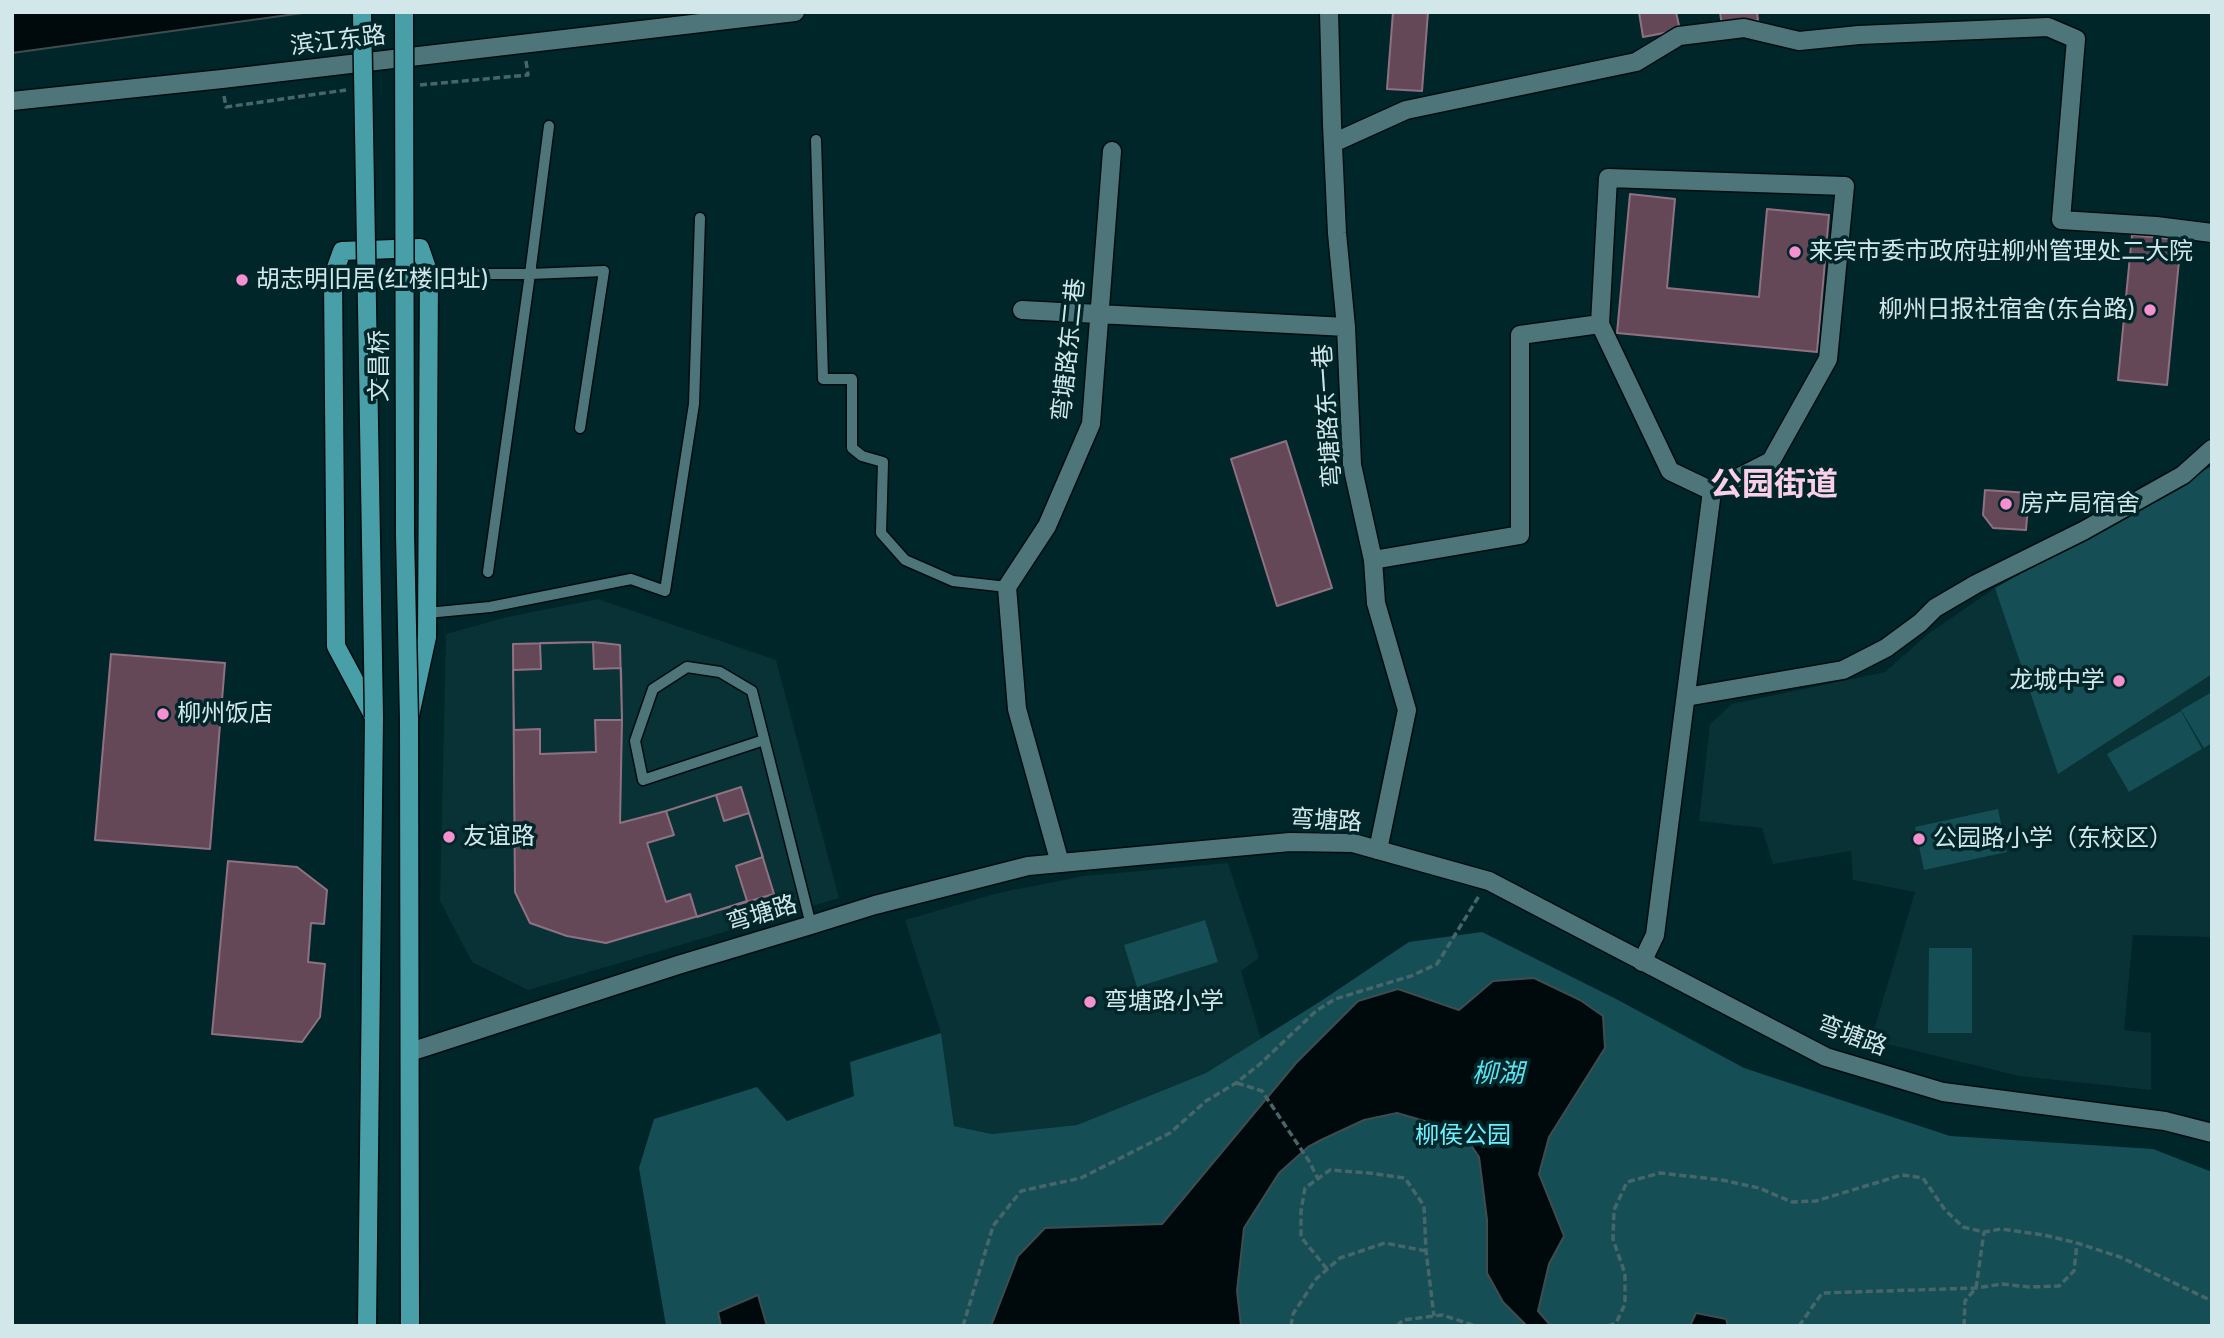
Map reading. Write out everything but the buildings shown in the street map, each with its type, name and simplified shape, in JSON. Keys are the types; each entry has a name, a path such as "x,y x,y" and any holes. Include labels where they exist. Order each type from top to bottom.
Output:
{"main road":[{"name":"文昌桥","path":"362,12 374,717 367,1326"},
{"name":"文昌桥","path":"404,12 405,534 409,720"},
{"path":"374,717 336,646 333,276 342,251 421,248 429,274 427,637 409,720 410,1326"}],"street":[{"name":"滨江东路","path":"12,101 794,12"},
{"name":"弯塘路东一巷","path":"1329,12 1337,233 1346,327 1352,466 1373,560 1376,603 1407,710 1378,850"},
{"path":"1333,143 1406,110 1636,62 1679,36 1744,28 1799,41 1859,35 2048,27 2076,38 2061,220 2156,226 2212,233"},
{"name":"弯塘路东二巷","path":"1007,587 1047,526 1091,424 1112,151"},
{"path":"1608,178 1845,186 1828,359 1771,461 1712,491 1670,471 1600,324 1608,178"},
{"path":"1022,310 1346,327"},
{"path":"1373,560 1520,535 1520,335 1600,324"},
{"path":"1686,697 1843,670 1886,648 1920,623 1934,608 2183,475 2212,449"},
{"path":"1642,962 1655,935 1712,491"},
{"path":"1007,587 1017,709 1060,863"},
{"name":"弯塘路","path":"410,1052 678,965 876,905 1028,866 1290,842 1353,843 1489,881 1826,1057 1943,1092 2165,1121 2212,1133"}],"lane":[{"path":"488,572 549,126"},
{"path":"816,140 823,379 852,379 852,448 862,456 883,463 881,533 905,560 953,581 1007,587"},
{"path":"427,613 490,607 631,579 665,592 694,404 700,218"},
{"path":"429,274 604,271 580,428"},
{"path":"764,740 643,780 635,741 653,689 687,667 720,672 751,691 764,740 811,925"}],"path":[{"path":"404,87 528,75 524,44"},
{"path":"222,79 226,107 362,87"},
{"path":"963,1326 993,1226 1021,1191 1081,1178 1170,1133 1206,1101 1236,1083 1285,1042 1316,1011 1335,999 1411,976 1437,964 1489,881"},
{"path":"1236,1083 1262,1091 1318,1179"},
{"path":"1327,1269 1301,1237 1301,1211 1305,1188 1330,1170 1405,1178 1424,1206 1434,1316"},
{"path":"1608,1326 1616,1323 1625,1304 1625,1274 1613,1239 1614,1210 1627,1182 1660,1173 1722,1180 1759,1188 1792,1202 1816,1201 1902,1175 1923,1178 1945,1210 1963,1227 1984,1231 2001,1229 2077,1243 2120,1257 2212,1301"},
{"path":"1964,1326 1965,1301 1976,1288 1984,1231"},
{"path":"1291,1326 1293,1314 1316,1279 1340,1258 1385,1243 1426,1251"},
{"path":"1799,1326 1822,1293 1976,1288 2003,1284 2059,1286 2074,1271 2077,1243"},
{"path":"1397,1326 1403,1320 1442,1315 1476,1326"}],"shaded area":[{"name":"公园路小学（东校区）","path":"2212,466 2212,937 2133,935 2124,1030 2151,1033 2151,1090 2019,1076 1871,1040 1915,892 1853,880 1851,851 1773,864 1762,828 1699,821 1710,724 1732,704 1885,672 1928,634 1995,588"},
{"path":"598,599 776,660 839,898 528,990 472,962 440,901 446,634 507,617"},
{"name":"弯塘路小学","path":"1228,863 1259,958 1241,971 1261,1039 1206,1073 1077,1125 992,1134 954,1126 941,1033 905,920 998,893 1084,876"}],"green space":[{"path":"2212,466 2212,674 2058,774 1995,588"},
{"path":"2212,692 2212,743 2204,748 2181,710"},
{"path":"2181,711 2202,749 2129,792 2107,754"},
{"path":"1998,809 2007,852 1924,870 1915,827"},
{"path":"1205,920 1218,962 1137,987 1124,945"},
{"name":"柳侯公园","path":"1482,932 1618,1000 1744,1068 1950,1136 2153,1149 2212,1172 2212,1326 666,1326 639,1168 654,1119 757,1087 787,1121 854,1096 850,1062 941,1033 954,1126 992,1134 1077,1125 1206,1073 1409,942"},
{"path":"1929,948 1972,948 1972,1033 1928,1033"}],"water":[{"path":"12,12 310,12 12,53"},
{"name":"柳湖","path":"1534,978 1580,1000 1603,1016 1605,1048 1549,1137 1539,1174 1564,1236 1549,1264 1538,1311 1551,1326 1527,1326 1503,1302 1487,1273 1487,1220 1479,1157 1469,1142 1428,1122 1397,1113 1364,1120 1321,1140 1308,1147 1279,1173 1244,1228 1237,1291 1241,1326 991,1326 1018,1256 1045,1228 1162,1224 1296,1063 1358,1001 1398,989 1459,1010 1493,981"},
{"path":"758,1295 767,1326 721,1326 718,1312"},
{"path":"1696,1313 1726,1319 1728,1326 1690,1326"}],"place":[{"name":"来宾市委市政府驻柳州管理处二大院","path":"1795,252"},
{"name":"胡志明旧居(红楼旧址)","path":"242,280"},
{"name":"柳州日报社宿舍(东台路)","path":"2150,310"},
{"name":"房产局宿舍","path":"2006,504"},
{"name":"龙城中学","path":"2119,681"},
{"name":"柳州饭店","path":"163,714"},
{"name":"友谊路","path":"449,837"},
{"name":"公园路小学（东校区）","path":"1919,839"},
{"name":"弯塘路小学","path":"1090,1002"}],"district":[{"name":"公园街道","path":"1774,485"}]}
